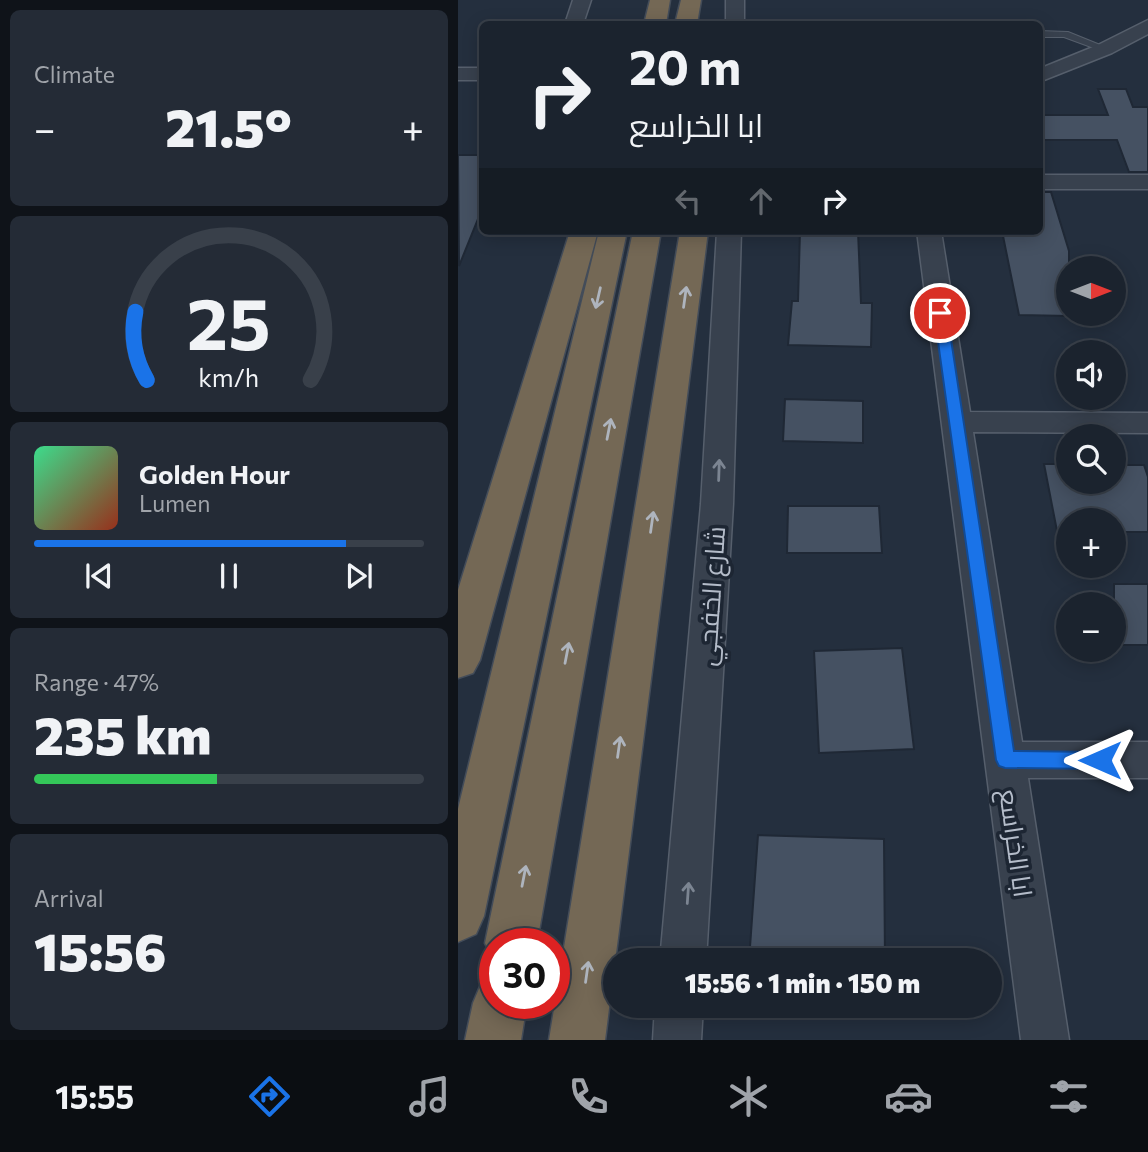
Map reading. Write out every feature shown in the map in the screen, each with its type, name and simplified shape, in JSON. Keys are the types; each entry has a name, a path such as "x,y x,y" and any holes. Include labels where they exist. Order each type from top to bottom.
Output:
{"highway":[{"path":"656,21 660,0"},
{"path":"687,21 691,0"},
{"path":"458,660 583,235"},
{"path":"458,916 612,235"},
{"path":"514,928 646,235"},
{"path":"577,1040 693,235"},
{"path":"493,1040 497,1019"}],"street":[{"path":"575,21 582,0"},
{"path":"735,0 735,21"},
{"path":"1043,74 1143,33"},
{"path":"458,74 479,74"},
{"path":"1043,182 1148,181"},
{"name":"شارع الخفجي","path":"684,948 717,504 729,235"},
{"name":"ابا الخراسع","path":"930,235 1045,1040"},
{"path":"955,422 1148,423"},
{"path":"1005,760 1148,760"},
{"path":"677,1040 678,1018"}],"lane":[{"path":"1043,32 1056,32 1104,49"}],"building":[{"path":"1098,89 1126,89 1133,107 1148,107 1148,172 1129,172 1117,140 1043,140 1043,115 1108,115"},
{"path":"458,155 479,155 479,216 459,266"},
{"path":"1043,192 1051,192 1069,251 1069,256 1056,256 1056,316 1019,315 1003,235 1043,235"},
{"path":"800,235 858,235 861,303 872,303 871,347 788,345 792,301 798,301"},
{"path":"785,399 863,401 863,443 783,441"},
{"path":"1044,464 1056,464 1056,494 1126,494 1126,465 1144,465 1148,477 1148,532 1126,532 1126,508 1056,508 1056,526"},
{"path":"788,506 879,506 882,553 787,553"},
{"path":"1114,584 1148,584 1148,645 1126,645 1126,592 1114,592"},
{"path":"902,648 914,749 819,753 814,651"},
{"path":"758,835 884,839 885,948 750,948"}],"route":[{"path":"940,313 1005,760 1100,760"}]}
